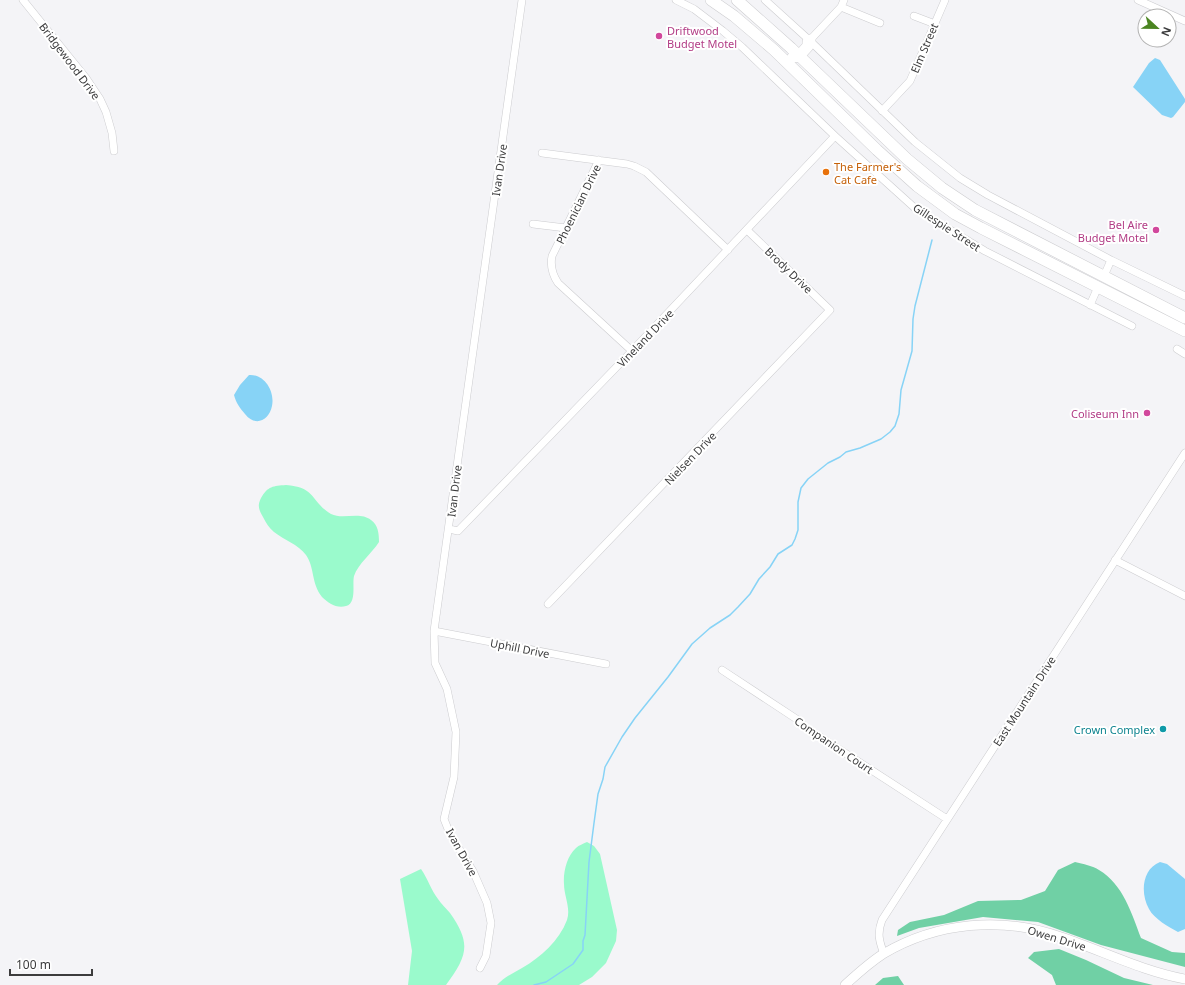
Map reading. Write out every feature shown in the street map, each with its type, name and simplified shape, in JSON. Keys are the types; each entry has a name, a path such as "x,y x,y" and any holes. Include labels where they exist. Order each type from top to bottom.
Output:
{"highway":[{"path":"711,0 734,16 774,50 893,165 932,198 955,214 981,228 1185,331"},
{"path":"723,0 750,20 787,54 794,57 795,52 808,46 809,41"},
{"path":"737,0 795,52 907,159 942,188 975,210 1185,319"},
{"path":"1098,287 1104,284 1159,310 1185,319"}],"main road":[{"name":"Owen Drive","path":"845,985 869,964 884,954 910,941 938,931 983,925 1010,926 1050,934 1138,967 1185,979"}],"street":[{"name":"Bridgewood Drive","path":"23,0 86,78 100,99 108,117 114,151"},
{"name":"Ivan Drive","path":"480,968 486,956 491,923 487,903 472,871 450,834 444,819 454,777 456,732 447,689 435,663 434,631 522,0"},
{"name":"Gillespie Street","path":"676,0 694,9 742,47 835,136 918,210 985,251 1132,326"},
{"path":"766,0 915,142 960,178 988,195 1111,260 1185,296"},
{"name":"Elm Street","path":"882,111 910,80 945,0"},
{"path":"1138,0 1185,21"},
{"path":"809,41 842,3 880,23"},
{"path":"914,16 935,24"},
{"name":"Vineland Drive","path":"449,529 458,531 632,351 835,136"},
{"path":"542,154 599,160"},
{"name":"Phoenician Drive","path":"632,351 558,283 552,272 551,261 599,160 627,164 646,172 728,250"},
{"path":"533,224 566,228"},
{"name":"Brody Drive","path":"747,230 830,310"},
{"path":"1104,276 1111,260"},
{"path":"1090,305 1098,287"},
{"name":"Nielsen Drive","path":"548,604 830,310"},
{"path":"1176,349 1185,354"},
{"name":"East Mountain Drive","path":"884,954 878,933 882,920 1185,453"},
{"path":"1115,560 1185,596"},
{"name":"Uphill Drive","path":"434,631 606,664"},
{"name":"Companion Court","path":"722,670 798,720 805,727 947,819"}],"green space":[{"path":"274,486 296,486 308,492 331,514 336,516 367,517 377,527 379,542 356,572 354,576 352,601 346,606 339,607 333,605 322,597 316,586 311,565 306,555 295,545 272,530 260,512 259,503 266,491"},
{"path":"587,842 594,846 600,854 617,930 616,941 606,963 592,977 579,985 497,985 499,982 529,964 542,954 549,948 564,928 568,916 568,906 564,884 566,864 573,851 578,846"},
{"path":"1075,862 1094,867 1107,876 1126,900 1141,938 1172,952 1185,953 1185,967 1101,945 1038,922 983,917 919,928 897,936 898,930 910,922 944,915 978,901 1021,900 1045,891 1058,870"},
{"path":"421,869 436,896 457,924 462,933 464,942 464,950 459,966 446,985 408,985 412,951 400,879"},
{"path":"1059,949 1124,978 1153,985 1056,985 1052,975 1028,958 1034,952"},
{"path":"898,976 904,985 875,985 883,978"}],"water":[{"path":"1155,58 1160,60 1185,99 1185,102 1171,118 1162,115 1133,87 1149,63"},
{"path":"249,375 260,377 268,385 272,395 272,406 265,419 257,421 249,418 238,405 234,395"},
{"path":"1160,862 1167,864 1185,879 1185,929 1178,932 1151,913 1144,896 1144,882 1146,876 1154,865"}],"waterway":[{"path":"534,985 546,982 573,964 583,950 589,862 598,794 605,767 622,737 692,644 710,628 730,615 750,594 759,579 770,567 778,554 792,545 798,530 798,502 801,488 808,479 828,463 846,452 881,439 895,426 899,414 901,390 912,351 915,306 932,240"}],"place":[{"name":"Driftwood Budget Motel","path":"659,36"},
{"name":"The Farmer's Cat Cafe","path":"826,172"},
{"name":"Bel Aire Budget Motel","path":"1156,230"},
{"name":"Coliseum Inn","path":"1147,413"},
{"name":"Crown Complex","path":"1163,729"}]}
